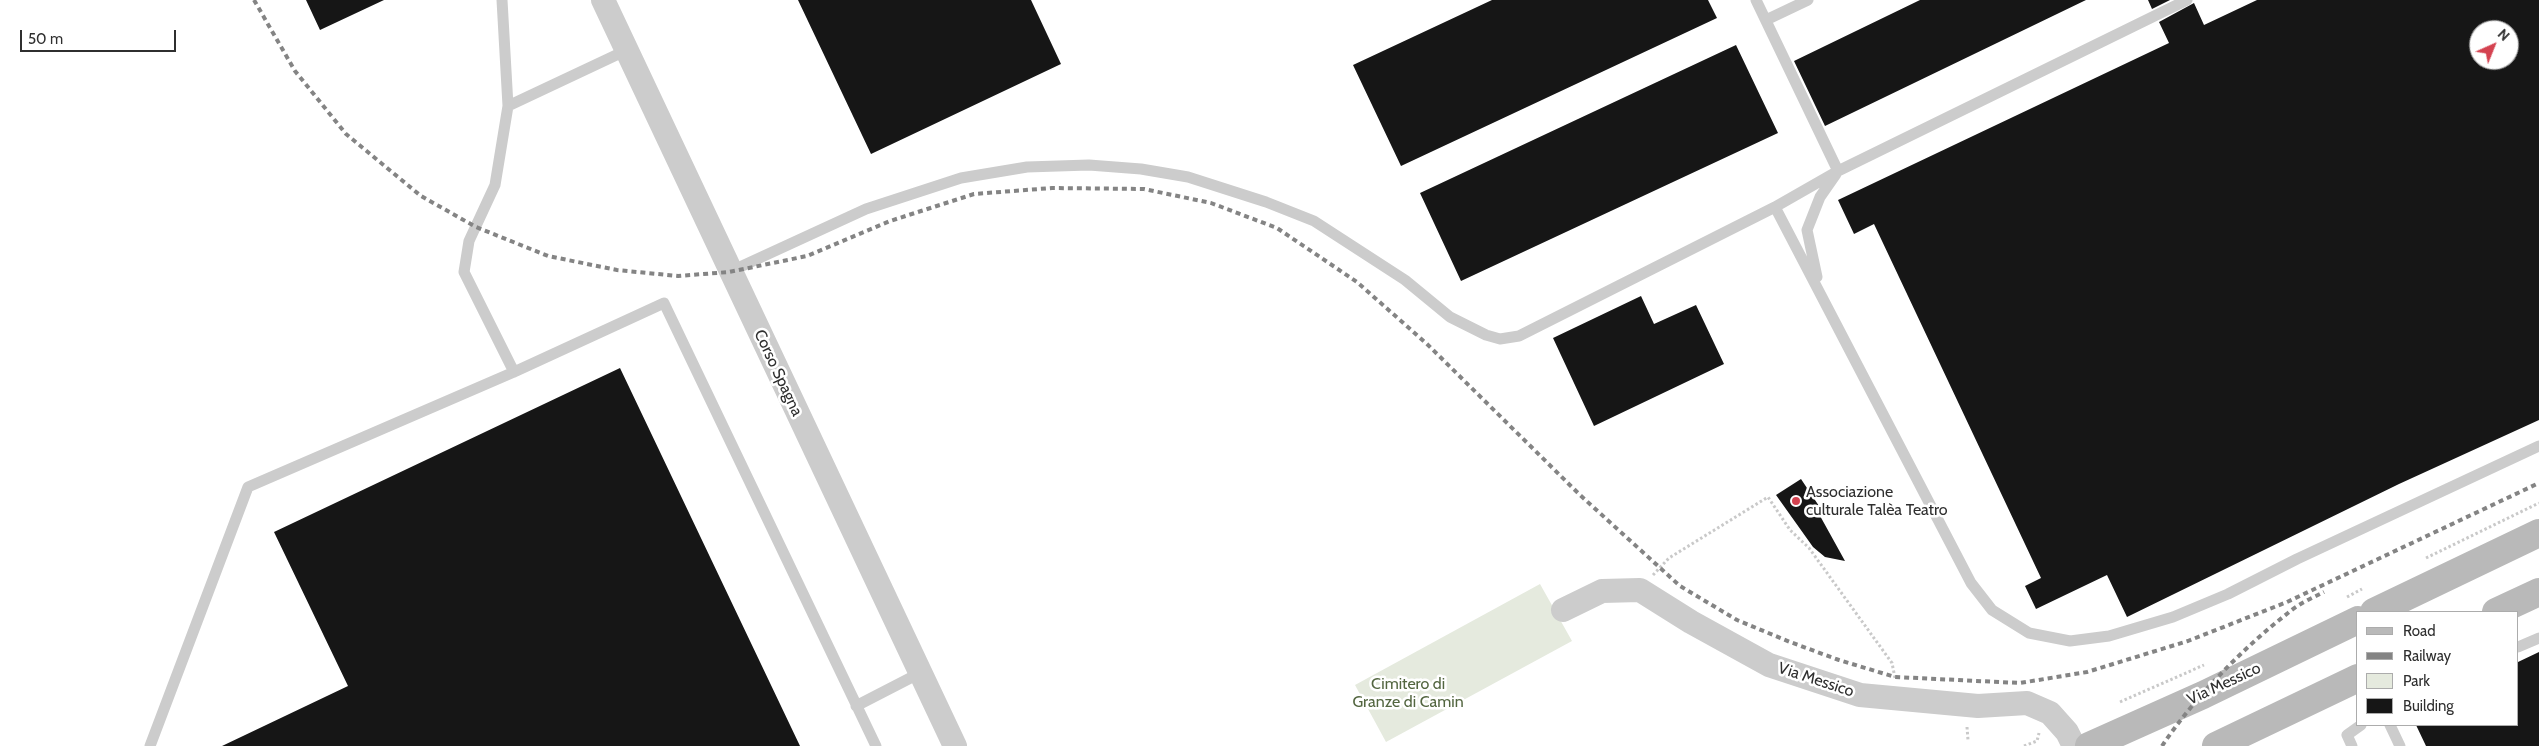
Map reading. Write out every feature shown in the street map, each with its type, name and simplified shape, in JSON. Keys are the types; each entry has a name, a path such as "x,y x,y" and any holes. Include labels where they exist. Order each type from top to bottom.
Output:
{"street":[{"name":"Corso Spagna","path":"603,0 729,272 955,746"},
{"path":"2376,611 2539,533"},
{"path":"1563,610 1602,592 1640,590"},
{"name":"Via Messico","path":"1640,590 1691,622 1769,665 1860,695 1978,706 2027,703 2050,712 2067,732 2074,746"},
{"path":"2498,611 2539,592"},
{"name":"Via Messico","path":"2089,746 2203,695 2356,621"},
{"path":"2216,746 2356,679"}],"lane":[{"path":"502,0 508,106 495,185 469,241 464,272 514,372"},
{"path":"1756,0 1838,170"},
{"path":"1766,20 1808,0"},
{"path":"729,272 866,209 961,178 1027,167 1089,165 1141,169 1188,177 1266,202 1314,221 1405,280 1450,317 1486,335 1500,339 1520,336 1775,207 1838,170 2187,0"},
{"path":"508,106 627,50"},
{"path":"1819,288 1807,230 1820,197 1838,170"},
{"path":"1775,207 1819,288 1971,583 1992,610 2029,632 2070,641 2109,636 2172,617 2228,594 2297,559 2539,446"},
{"path":"150,746 248,487 514,372 664,302 876,746"},
{"path":"2519,648 2539,638"},
{"path":"856,706 920,673"},
{"path":"2352,746 2346,735 2360,726"},
{"path":"2390,726 2400,746"}],"path":[{"path":"1640,590 1669,558 1768,497 1790,530 1809,548 1892,663 1896,698"}],"green space":[{"name":"Cimitero di Granze di Camin","path":"1540,584 1572,641 1386,742 1355,685"}],"building":[{"path":"306,0 384,0 320,30"},
{"path":"798,0 1031,0 1061,64 871,154"},
{"path":"1492,0 1708,0 1717,18 1401,166 1353,65"},
{"path":"1920,0 2086,0 1825,126 1794,61"},
{"path":"2148,0 2170,0 2152,9"},
{"path":"2257,0 2539,0 2539,420 2399,484 2127,617 2107,575 2036,609 2025,586 2041,578 1874,224 1854,234 1838,200 2169,43 2159,22 2194,3 2204,25"},
{"path":"1736,45 1778,133 1461,281 1420,193"},
{"path":"1641,296 1654,324 1696,305 1724,364 1594,426 1553,338"},
{"path":"620,368 800,746 222,746 348,686 274,532"},
{"path":"1801,479 1823,512 1819,514 1845,561 1825,557 1813,547 1776,495"},
{"path":"2539,652 2539,746 2426,746 2416,726 2519,726 2519,662"}],"railway":[{"path":"254,0 295,71 346,134 421,196 476,227 548,256 617,270 678,276 729,272 807,256 890,221 974,194 1052,188 1144,189 1211,203 1277,228 1357,282 1427,344 1580,495 1680,586 1737,620 1839,660 1895,677 2020,683 2087,672 2188,641 2287,602 2539,483"},
{"path":"2162,746 2204,692 2237,658 2292,610 2324,592"}],"place":[{"name":"Associazione culturale Talèa Teatro","path":"1796,501"}]}
